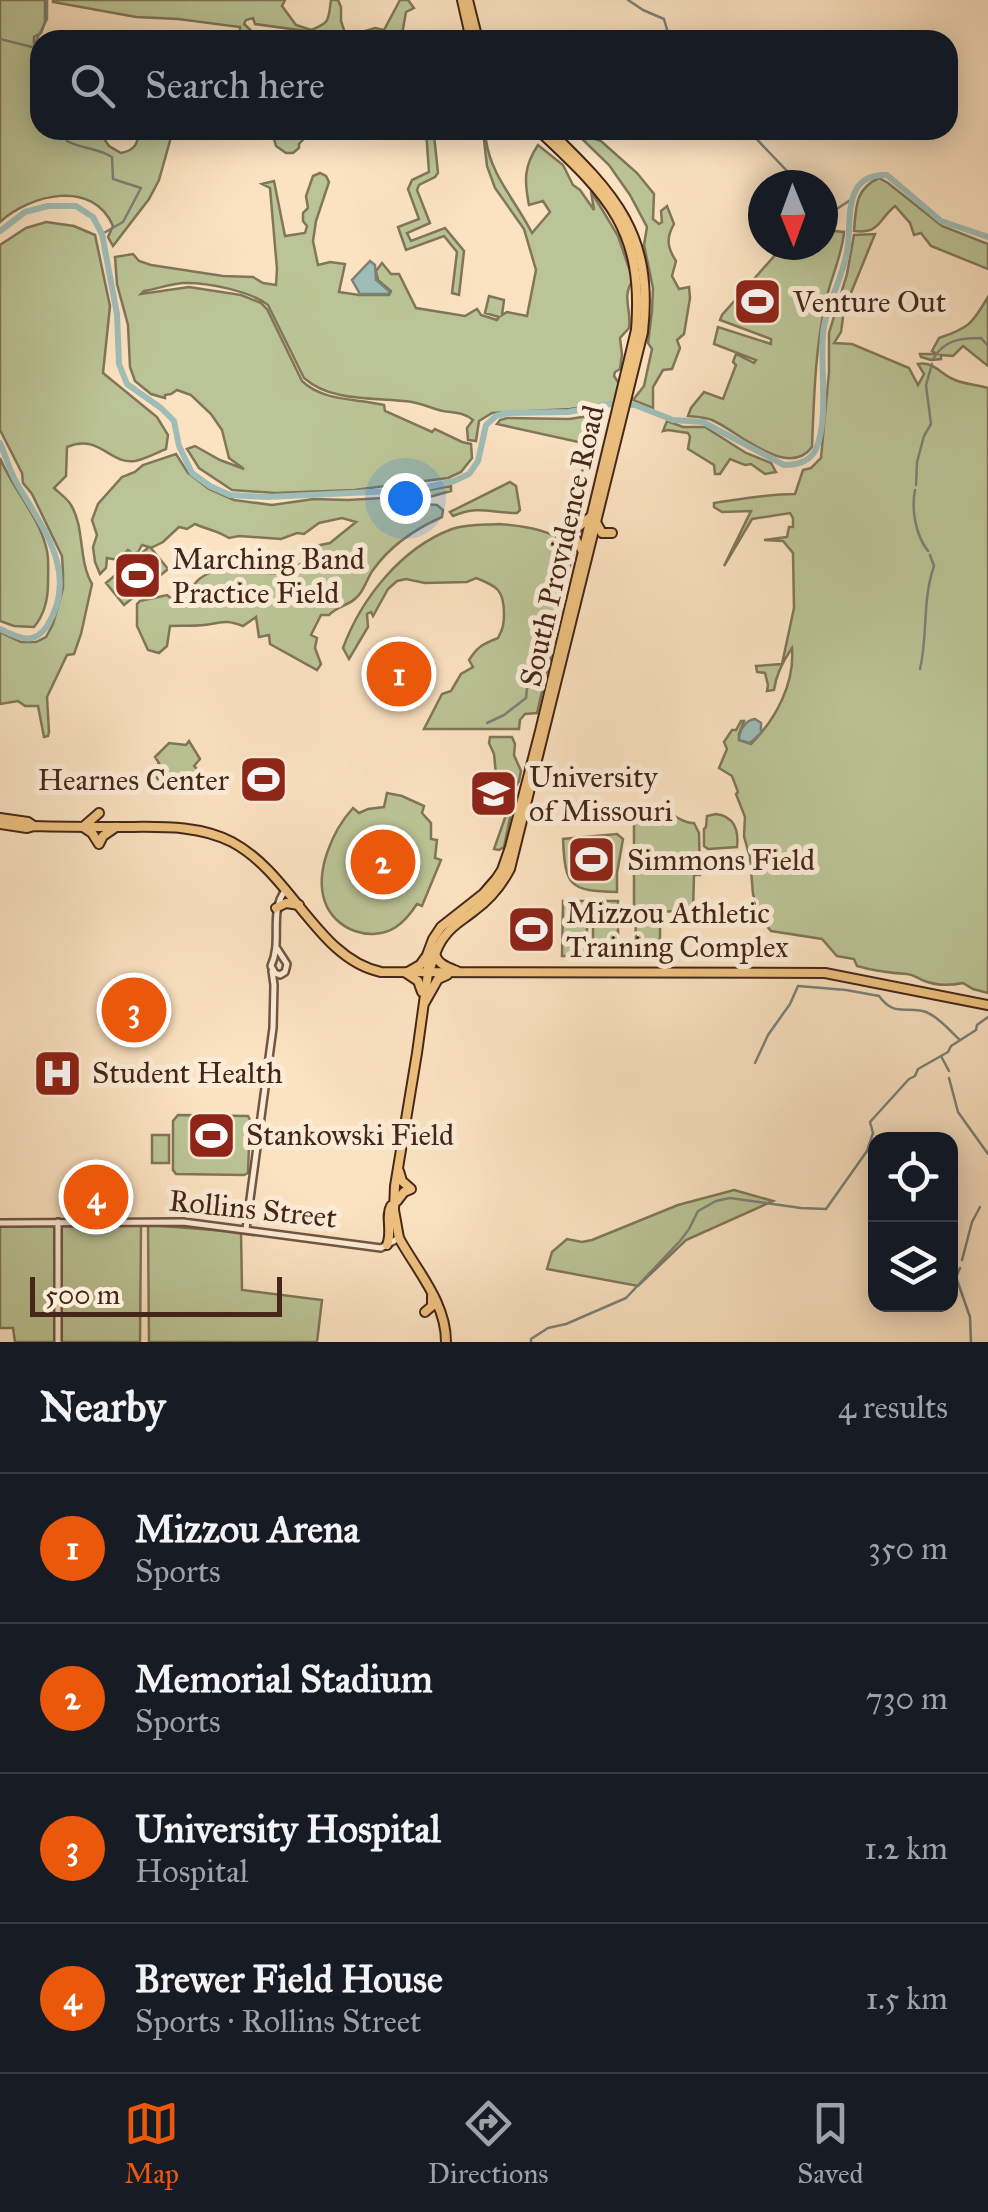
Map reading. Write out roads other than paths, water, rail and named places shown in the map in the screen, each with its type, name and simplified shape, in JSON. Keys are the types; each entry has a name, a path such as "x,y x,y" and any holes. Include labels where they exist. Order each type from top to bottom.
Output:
{"main road":[{"path":"465,1 473,30"},
{"path":"465,1 472,30"},
{"name":"South Providence Road","path":"549,140 588,177 623,226 634,262 639,300 628,384"},
{"name":"South Providence Road","path":"432,952 455,924 496,891 510,869 646,314 646,286 630,224 613,196 560,140"},
{"path":"602,544 585,559 580,544 561,530 581,526 594,518 602,533 612,533"},
{"name":"South Providence Road","path":"432,952 433,939 441,928 483,894 502,870 585,559"},
{"path":"82,827 99,813"},
{"path":"0,821 28,822 34,826 178,827 213,834 250,853 270,870 336,949 374,970 825,973 988,1006"},
{"path":"82,827 99,844 116,827"},
{"path":"464,918 483,894"},
{"path":"276,908 286,903 299,905"},
{"path":"406,973 432,952"},
{"path":"432,952 441,964 461,973"},
{"path":"432,952 426,963 428,973 393,1205 404,1249 443,1314 446,1342"},
{"path":"406,973 420,984 423,1006"},
{"path":"423,1006 438,979 461,973"},
{"path":"419,1033 427,1043"},
{"path":"384,1246 391,1230 388,1211 411,1189 402,1181 398,1168"},
{"path":"425,1312 432,1306 432,1291"}],"street":[{"path":"278,959 276,908 286,888"},
{"path":"246,1228 270,1056 276,973 271,964 278,959 286,961 285,972 276,973"},
{"name":"Rollins Street","path":"0,1222 179,1221 404,1249"},
{"path":"58,1222 58,1342"},
{"path":"384,1246 400,1238"}],"water":[{"path":"370,261 375,265 376,280 389,294 360,294 352,280"},
{"path":"755,719 761,723 761,733 750,743 739,740 743,726"}],"waterway":[{"path":"42,30 47,19 47,0"},
{"path":"628,0 664,19 667,30"},
{"path":"0,39 30,46"},
{"path":"67,140 112,157 113,179 141,188 123,222 102,234"},
{"path":"758,140 786,170"},
{"path":"0,231 25,212 48,206 76,206 93,217 102,234 117,314 119,364 127,384 174,421 179,446 192,473 230,495 267,497 414,490 454,481 469,474 478,461 486,425 496,416 569,412 610,404 635,405 673,420 703,422 784,465 803,462 816,449 820,437 823,334 846,256 852,199 863,181 887,175 941,221 988,237"},
{"path":"838,208 852,199"},
{"path":"933,359 947,344 959,340 981,338 988,346"},
{"path":"916,485 917,462 931,424 926,385 932,364"},
{"path":"579,503 577,482 585,463 594,407"},
{"path":"0,443 53,550 60,587 47,626 37,636 19,637 0,629"},
{"path":"915,490 915,522 928,551"},
{"path":"578,522 579,510"},
{"path":"562,546 566,564"},
{"path":"487,723 526,698 528,680 544,659 566,565 575,549"},
{"path":"920,669 934,566 930,555"},
{"path":"755,1063 798,986 879,996 890,1007 931,1014 960,1040"},
{"path":"531,1342 548,1328 626,1298 680,1241 698,1211 716,1201 730,1198 826,1209 867,1151 873,1133 870,1122 918,1069 948,1052 988,1017"},
{"path":"941,1056 949,1071"},
{"path":"949,1078 958,1112 988,1154"},
{"path":"962,1260 980,1207"},
{"path":"960,1268 956,1277 970,1317 971,1342"}],"place":[{"name":"Venture Out","path":"758,302"},
{"name":"Marching Band Practice Field","path":"137,576"},
{"name":"Mizzou Arena","path":"399,674"},
{"name":"Hearnes Center","path":"264,780"},
{"name":"University of Missouri","path":"494,794"},
{"name":"Simmons Field","path":"592,860"},
{"name":"Memorial Stadium","path":"383,862"},
{"name":"Mizzou Athletic Training Complex","path":"531,930"},
{"name":"University Hospital","path":"134,1010"},
{"name":"Student Health","path":"57,1073"},
{"name":"Stankowski Field","path":"211,1135"},
{"name":"Brewer Field House","path":"96,1197"}]}
